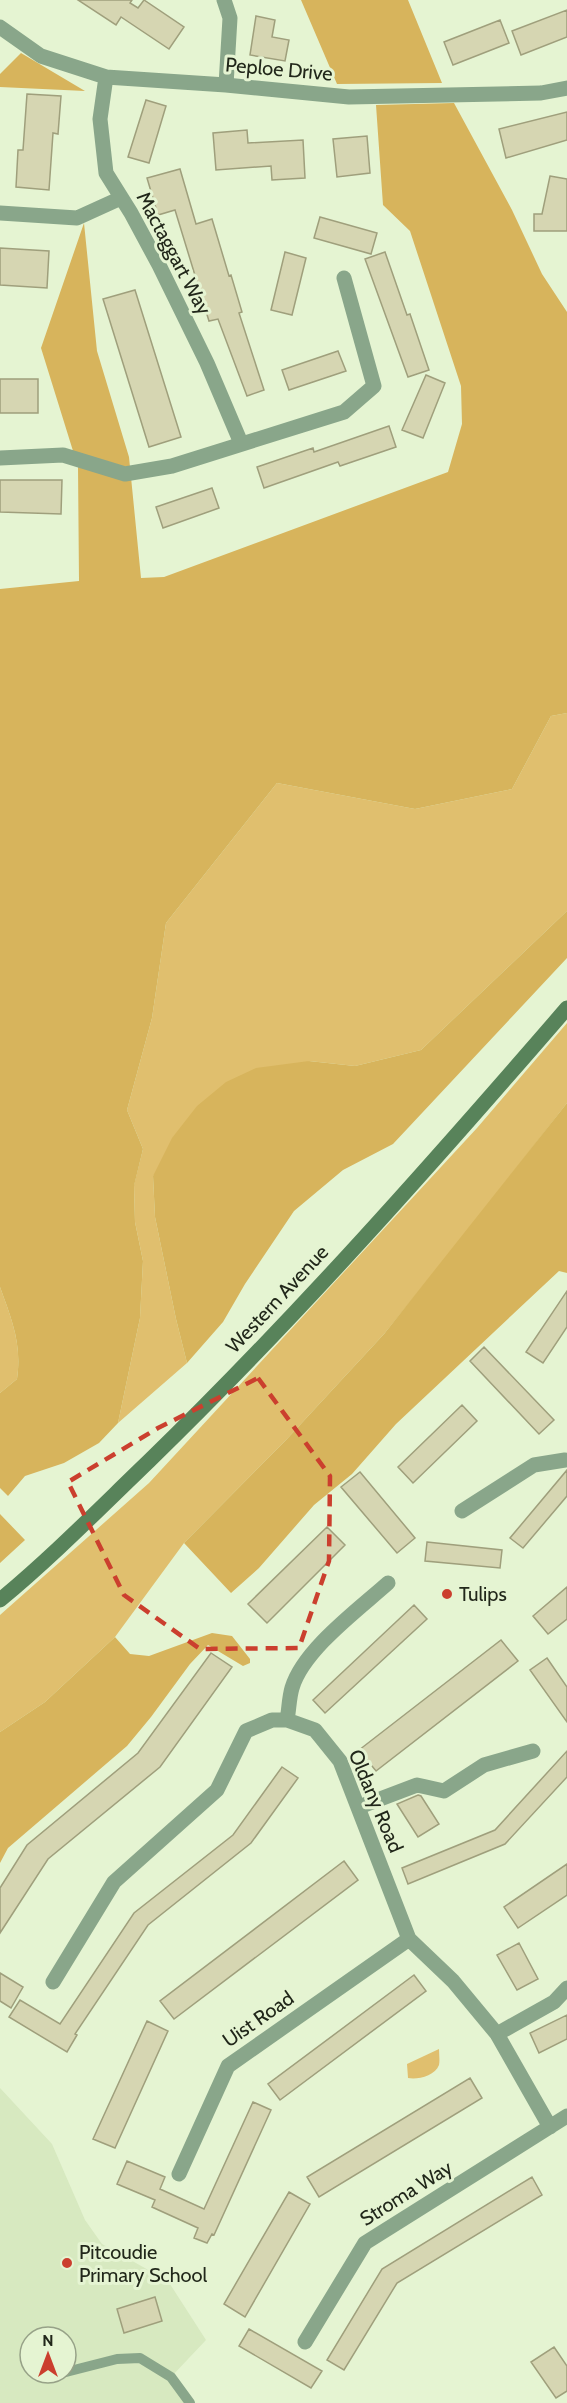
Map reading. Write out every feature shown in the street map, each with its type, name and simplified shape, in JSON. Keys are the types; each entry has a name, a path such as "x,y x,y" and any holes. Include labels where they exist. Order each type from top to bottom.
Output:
{"main road":[{"name":"Western Avenue","path":"0,1600 46,1561 180,1431 281,1328 567,1008"}],"street":[{"path":"224,0 230,18 226,85"},
{"name":"Peploe Drive","path":"0,27 41,56 106,77 226,85 349,97 542,93 567,88"},
{"name":"Mactaggart Way","path":"106,77 100,119 106,173 159,266 207,363 241,443"},
{"path":"0,213 77,218 121,198"},
{"path":"0,458 63,455 125,474 172,466 344,412 374,386 344,278"},
{"path":"462,1511 534,1465 566,1459"},
{"path":"53,1982 114,1882 217,1790 246,1731 272,1720 287,1720 292,1687 310,1656 329,1635 388,1584"},
{"name":"Oldany Road","path":"287,1720 315,1730 340,1761 409,1939 453,1981 497,2034 550,2127"},
{"path":"359,1807 417,1785 444,1791 484,1765 533,1751"},
{"name":"Uist Road","path":"179,2175 228,2066 409,1939"},
{"path":"497,2034 554,2002 567,1988"},
{"name":"Stroma Way","path":"304,2342 365,2243 567,2116"}],"lane":[{"path":"78,2369 117,2359 140,2358 171,2377 190,2403"}],"highlighted area":[{"path":"258,1378 330,1476 329,1561 299,1648 200,1649 124,1595 68,1482 158,1428"}],"shaded area":[{"path":"301,0 408,0 442,83 337,84"},
{"path":"21,53 85,91 0,87 0,74"},
{"path":"454,103 512,210 542,274 567,312 567,713 551,716 512,789 415,809 277,783 166,923 152,1018 127,1110 143,1149 134,1186 135,1222 143,1261 140,1318 118,1423 99,1443 64,1463 25,1476 8,1496 0,1488 0,1393 17,1379 18,1354 12,1321 0,1287 0,589 79,581 78,467 41,348 84,223 97,351 129,457 141,578 164,577 448,472 462,424 461,386 410,231 383,205 376,105"},
{"path":"567,713 567,911 421,1050 355,1066 309,1061 153,1176 155,1217 187,1363 118,1423 140,1318 143,1261 135,1222 134,1185 143,1149 127,1110 152,1018 166,923 277,783 415,809 512,789 551,716"},
{"path":"567,911 567,958 393,1144 343,1170 294,1211 245,1284 223,1322 187,1363 155,1217 153,1176 172,1138 197,1106 226,1082 256,1068 309,1061 355,1066 421,1050"},
{"path":"567,1023 567,1103 457,1244 384,1334 286,1440 184,1543 115,1637 45,1702 0,1732 0,1615 149,1483 477,1128"},
{"path":"567,1103 567,1273 559,1271 396,1424 352,1474 314,1505 259,1568 231,1593 184,1543 286,1440 384,1334"},
{"path":"0,1287 15,1332 18,1366 17,1379 0,1393"},
{"path":"0,1514 25,1540 0,1563"},
{"path":"212,1633 232,1636 250,1659 250,1663 243,1666 208,1645 190,1664 127,1746 8,1848 0,1863 0,1732 45,1702 115,1637 130,1654 149,1656"},
{"path":"439,2049 439,2065 434,2072 421,2078 408,2078 407,2064"},
{"name":"Pitcoudie Primary School","path":"0,2088 52,2144 85,2220 102,2244 168,2281 206,2340 171,2377 190,2403 0,2403"}],"building":[{"path":"78,0 132,0 130,3 138,8 144,0 184,27 169,49 121,17 116,25"},
{"path":"567,10 567,37 521,55 512,31"},
{"path":"256,16 275,20 272,37 289,40 285,61 250,55"},
{"path":"500,20 509,43 453,65 444,42"},
{"path":"27,94 61,96 58,134 53,133 49,190 16,187 18,150 23,150"},
{"path":"146,100 166,106 149,163 128,157"},
{"path":"567,112 567,140 506,158 499,129"},
{"path":"247,130 248,143 303,140 305,178 272,180 271,166 216,170 213,133"},
{"path":"367,136 370,173 337,177 333,139"},
{"path":"180,169 196,224 212,219 242,312 239,313 264,390 247,396 218,319 209,321 175,210 158,215 147,178"},
{"path":"550,176 567,179 567,231 534,231 534,214 542,214"},
{"path":"320,217 377,233 371,254 314,238"},
{"path":"0,248 49,251 47,288 0,285"},
{"path":"285,252 306,258 292,315 271,310"},
{"path":"385,252 429,370 408,377 365,259"},
{"path":"135,290 181,437 149,447 103,299"},
{"path":"338,351 346,371 289,390 282,370"},
{"path":"426,375 445,383 423,438 402,430"},
{"path":"0,379 38,379 38,413 0,413"},
{"path":"389,426 396,447 340,466 338,462 264,488 257,467 313,448 314,452"},
{"path":"0,480 62,480 61,514 0,512"},
{"path":"212,488 219,508 163,528 156,507"},
{"path":"567,1291 567,1327 543,1363 526,1352"},
{"path":"484,1347 554,1420 539,1434 470,1361"},
{"path":"462,1405 477,1421 413,1483 398,1467"},
{"path":"567,1470 567,1496 523,1548 510,1538"},
{"path":"360,1472 415,1538 397,1553 341,1487"},
{"path":"327,1527 345,1545 267,1623 248,1604"},
{"path":"427,1542 502,1550 500,1568 425,1561"},
{"path":"567,1587 567,1619 548,1634 533,1616"},
{"path":"414,1605 427,1619 325,1713 313,1700"},
{"path":"501,1640 518,1661 376,1771 359,1750"},
{"path":"211,1653 232,1667 160,1767 48,1859 0,1933 0,1888 27,1845 138,1753"},
{"path":"547,1658 567,1687 567,1722 530,1670"},
{"path":"567,1751 567,1777 505,1844 408,1884 402,1868 495,1830"},
{"path":"282,1767 298,1778 251,1843 148,1925 75,2034 77,2035 67,2052 9,2017 20,2000 60,2024 134,1913 233,1835"},
{"path":"418,1795 421,1796 439,1824 418,1837 397,1804"},
{"path":"344,1861 358,1880 174,2019 160,2001"},
{"path":"567,1864 567,1895 518,1928 504,1907"},
{"path":"519,1943 538,1979 517,1990 497,1955"},
{"path":"0,1973 23,1987 11,2008 0,2001"},
{"path":"414,1975 426,1991 280,2100 268,2084"},
{"path":"567,2015 567,2039 539,2053 530,2033"},
{"path":"147,2021 168,2031 115,2148 93,2139"},
{"path":"470,2078 482,2098 319,2197 307,2177"},
{"path":"253,2102 271,2110 214,2235 212,2234 207,2243 194,2238 198,2228 152,2207 155,2200 117,2184 127,2161 165,2177 160,2189 204,2209"},
{"path":"532,2177 542,2195 397,2283 344,2370 327,2360 382,2269"},
{"path":"289,2192 310,2204 245,2317 224,2304"},
{"path":"155,2297 162,2321 124,2333 117,2309"},
{"path":"249,2329 322,2371 311,2388 239,2346"},
{"path":"554,2347 567,2366 567,2391 556,2398 531,2362"}],"place":[{"name":"Tulips","path":"447,1594"},
{"name":"Pitcoudie Primary School","path":"67,2263"}]}
